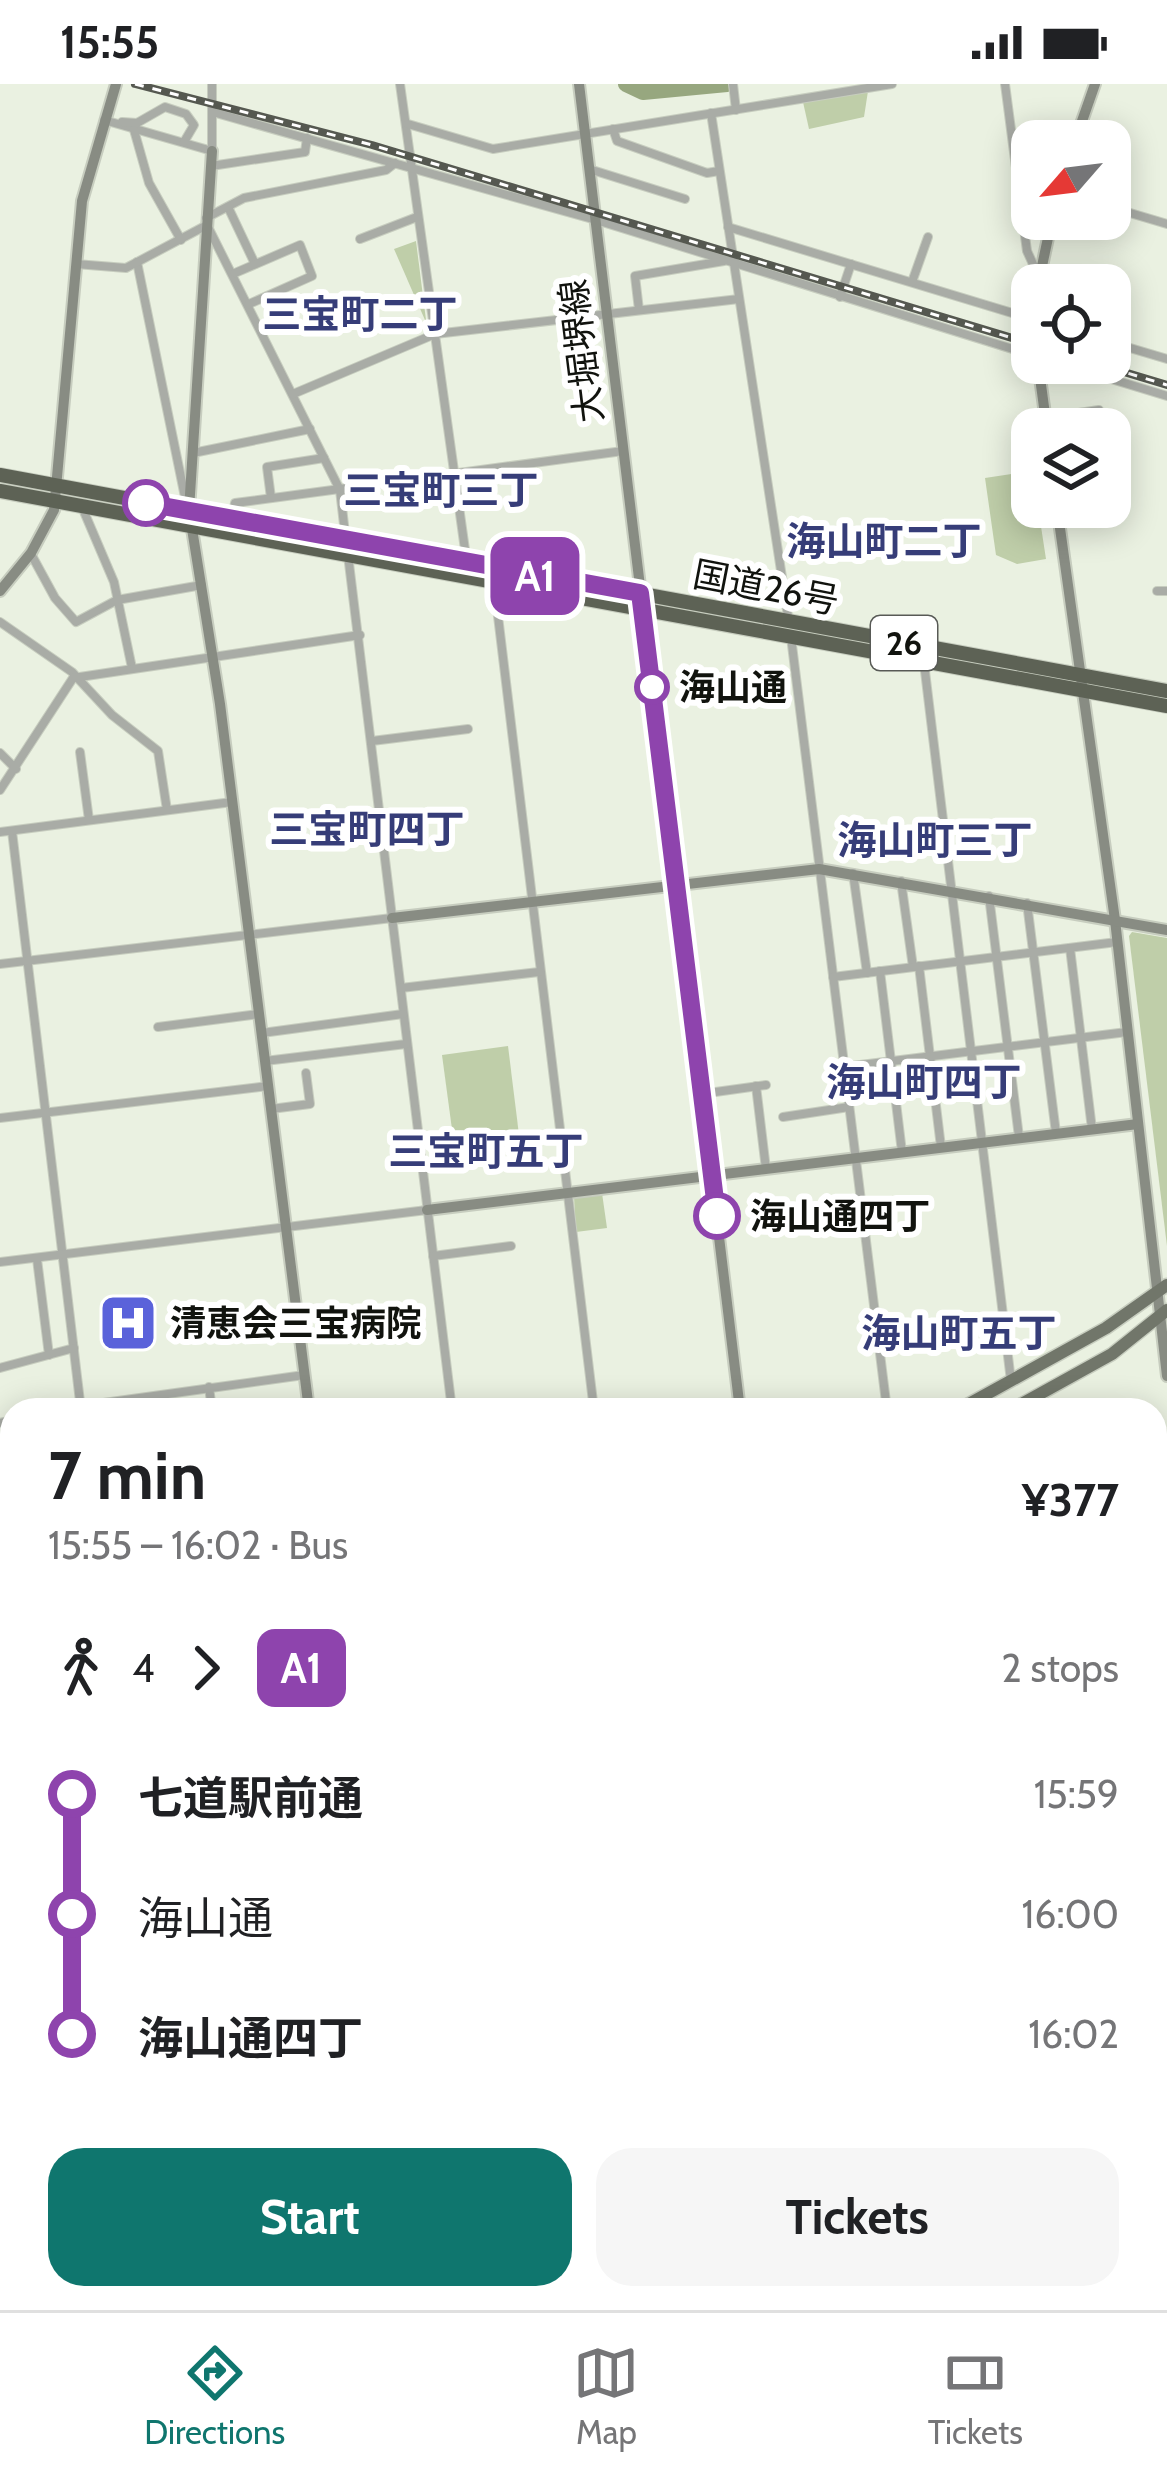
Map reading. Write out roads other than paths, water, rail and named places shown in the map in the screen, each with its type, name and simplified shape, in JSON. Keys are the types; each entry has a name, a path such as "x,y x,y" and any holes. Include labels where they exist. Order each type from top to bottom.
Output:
{"highway":[{"name":"国道26号","path":"0,475 82,507 232,518 347,548 640,593 924,662 1167,691"},
{"name":"国道26号","path":"0,490 57,494 190,518 642,611 790,630 1083,682 1167,706"}],"main road":[{"path":"980,1398 1106,1328 1162,1289"},
{"path":"1033,1398 1112,1354 1164,1314"}],"street":[{"path":"0,591 51,522 82,201 102,119 116,84"},
{"path":"190,518 216,113 212,84"},
{"path":"400,84 467,565"},
{"name":"大堀堺線","path":"579,84 739,1398"},
{"path":"408,124 493,149 892,84"},
{"path":"1006,84 1011,122"},
{"path":"1082,120 1095,84"},
{"path":"733,85 736,110"},
{"path":"102,119 136,123 165,107 186,114 194,125 181,144"},
{"path":"216,113 596,220 1011,349"},
{"path":"710,113 729,262 739,299 790,630 885,1398"},
{"path":"151,118 157,137"},
{"path":"102,119 212,151"},
{"path":"614,129 616,141 707,173 719,171"},
{"path":"134,130 156,199 181,240"},
{"path":"211,166 305,152 307,138"},
{"path":"76,264 126,268 181,240 244,198 386,170 397,162"},
{"path":"589,169 686,199"},
{"path":"229,207 256,264"},
{"path":"1131,213 1167,224"},
{"path":"360,239 418,217"},
{"path":"206,222 340,490 451,1398"},
{"path":"728,227 1011,313"},
{"path":"912,282 928,237"},
{"path":"234,273 300,245 312,276 249,304"},
{"path":"137,262 213,656 307,1398"},
{"path":"639,310 635,276 729,262"},
{"path":"840,296 851,264"},
{"path":"293,394 435,334 739,299"},
{"path":"1131,348 1167,359"},
{"path":"1128,384 1167,396"},
{"path":"194,453 310,429"},
{"path":"232,518 235,503 624,451"},
{"path":"271,498 268,467 324,458"},
{"path":"82,507 117,600 132,668"},
{"path":"1061,528 1162,1289 1167,1376"},
{"path":"31,553 55,598 76,622 117,600 202,585"},
{"path":"494,581 593,1398"},
{"path":"0,622 158,751 167,810"},
{"path":"0,790 73,678 360,635"},
{"path":"924,662 1011,1381"},
{"path":"372,741 429,739 468,729"},
{"path":"80,752 89,820"},
{"path":"0,753 16,769"},
{"path":"0,832 232,802"},
{"path":"12,831 80,1398"},
{"path":"0,964 819,869 1167,930"},
{"path":"853,873 867,973"},
{"path":"901,881 941,1147"},
{"path":"989,896 1019,1138"},
{"path":"1027,904 1056,1133"},
{"path":"833,977 1117,941"},
{"path":"1070,947 1092,1129"},
{"path":"880,971 902,1152"},
{"path":"401,988 539,972"},
{"path":"158,1027 201,1026 259,1014"},
{"path":"261,1033 403,1014"},
{"path":"844,1067 1127,1032"},
{"path":"265,1061 406,1044"},
{"path":"271,1109 310,1104 306,1073"},
{"path":"0,1118 268,1086"},
{"path":"701,1094 761,1086 766,1169"},
{"path":"783,1117 849,1107"},
{"path":"0,1262 1138,1124"},
{"path":"433,1256 511,1246"},
{"path":"37,1258 49,1355"},
{"path":"0,1368 74,1348"},
{"path":"132,1398 304,1375"},
{"path":"208,1387 210,1398"},
{"path":"160,1393 161,1398"}],"waterway":[{"path":"626,84 643,92 727,84"}],"railway":[{"path":"135,84 372,145 1011,338"},
{"path":"1131,374 1167,385"}],"place":[{"name":"海山通","path":"652,687"},
{"name":"海山通四丁","path":"717,1216"},
{"name":"清恵会三宝病院","path":"128,1323"}],"district":[{"name":"三宝町二丁","path":"360,314"},
{"name":"三宝町三丁","path":"441,490"},
{"name":"海山町二丁","path":"884,541"},
{"name":"三宝町四丁","path":"367,829"},
{"name":"海山町三丁","path":"935,840"},
{"name":"海山町四丁","path":"924,1082"},
{"name":"三宝町五丁","path":"486,1151"},
{"name":"海山町五丁","path":"959,1333"}]}
